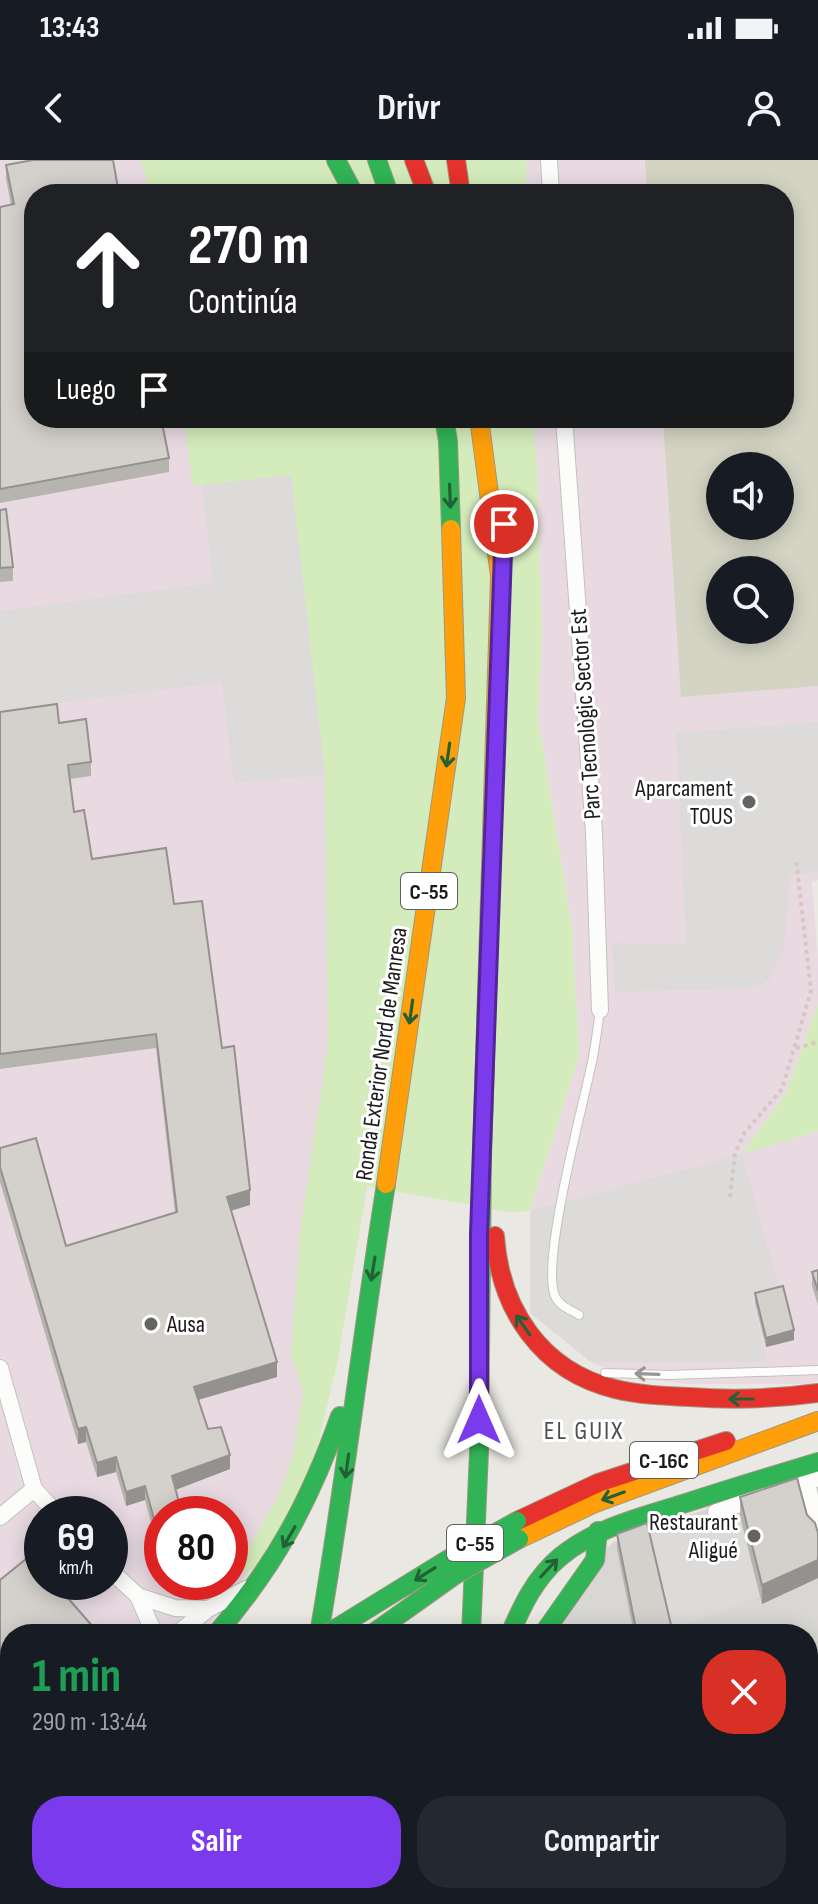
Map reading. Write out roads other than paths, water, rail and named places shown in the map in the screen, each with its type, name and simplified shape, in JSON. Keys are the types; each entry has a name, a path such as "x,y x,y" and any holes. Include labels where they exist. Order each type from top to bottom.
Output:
{"main road":[{"path":"336,160 349,184"},
{"path":"377,160 385,184"},
{"path":"414,160 423,184"},
{"path":"456,160 460,184"},
{"name":"Ronda Exterior Nord de Manresa","path":"358,1361 456,698 448,441 445,428"},
{"name":"C-55","path":"471,1624 479,1452 479,1234 500,576 480,428"},
{"path":"500,576 506,486"},
{"path":"485,1051 498,1124 495,1244 498,1270 505,1294 533,1340 554,1360 581,1376 612,1388 659,1396 786,1398 818,1393"},
{"path":"224,1624 269,1571 306,1507 322,1472 358,1361"},
{"name":"C-55","path":"321,1624 350,1443 358,1361"},
{"path":"343,1624 447,1560 518,1530 818,1418"},
{"path":"479,1452 488,1624"},
{"name":"C-16C","path":"514,1624 521,1606 553,1562 598,1531 818,1462"},
{"path":"386,1624 518,1530"},
{"path":"551,1624 595,1560 598,1531"}],"street":[{"path":"549,160 550,184"},
{"name":"Parc Tecnològic Sector Est","path":"565,428 594,833 600,1010"},
{"path":"0,1368 34,1489 40,1496"},
{"path":"716,1512 813,1480 818,1531"},
{"path":"0,1517 34,1489"},
{"path":"189,1624 208,1609 251,1587 269,1571"},
{"path":"128,1587 138,1596 150,1624"},
{"path":"138,1596 175,1608 208,1609"}],"lane":[{"path":"579,1315 556,1298 552,1278 563,1191 600,1010"},
{"path":"581,1376 818,1370"}],"place":[{"name":"Aparcament TOUS","path":"749,802"},
{"name":"Ausa","path":"151,1324"},
{"name":"Restaurant Aligué","path":"754,1536"}],"district":[{"name":"EL GUIX","path":"584,1430"}]}
